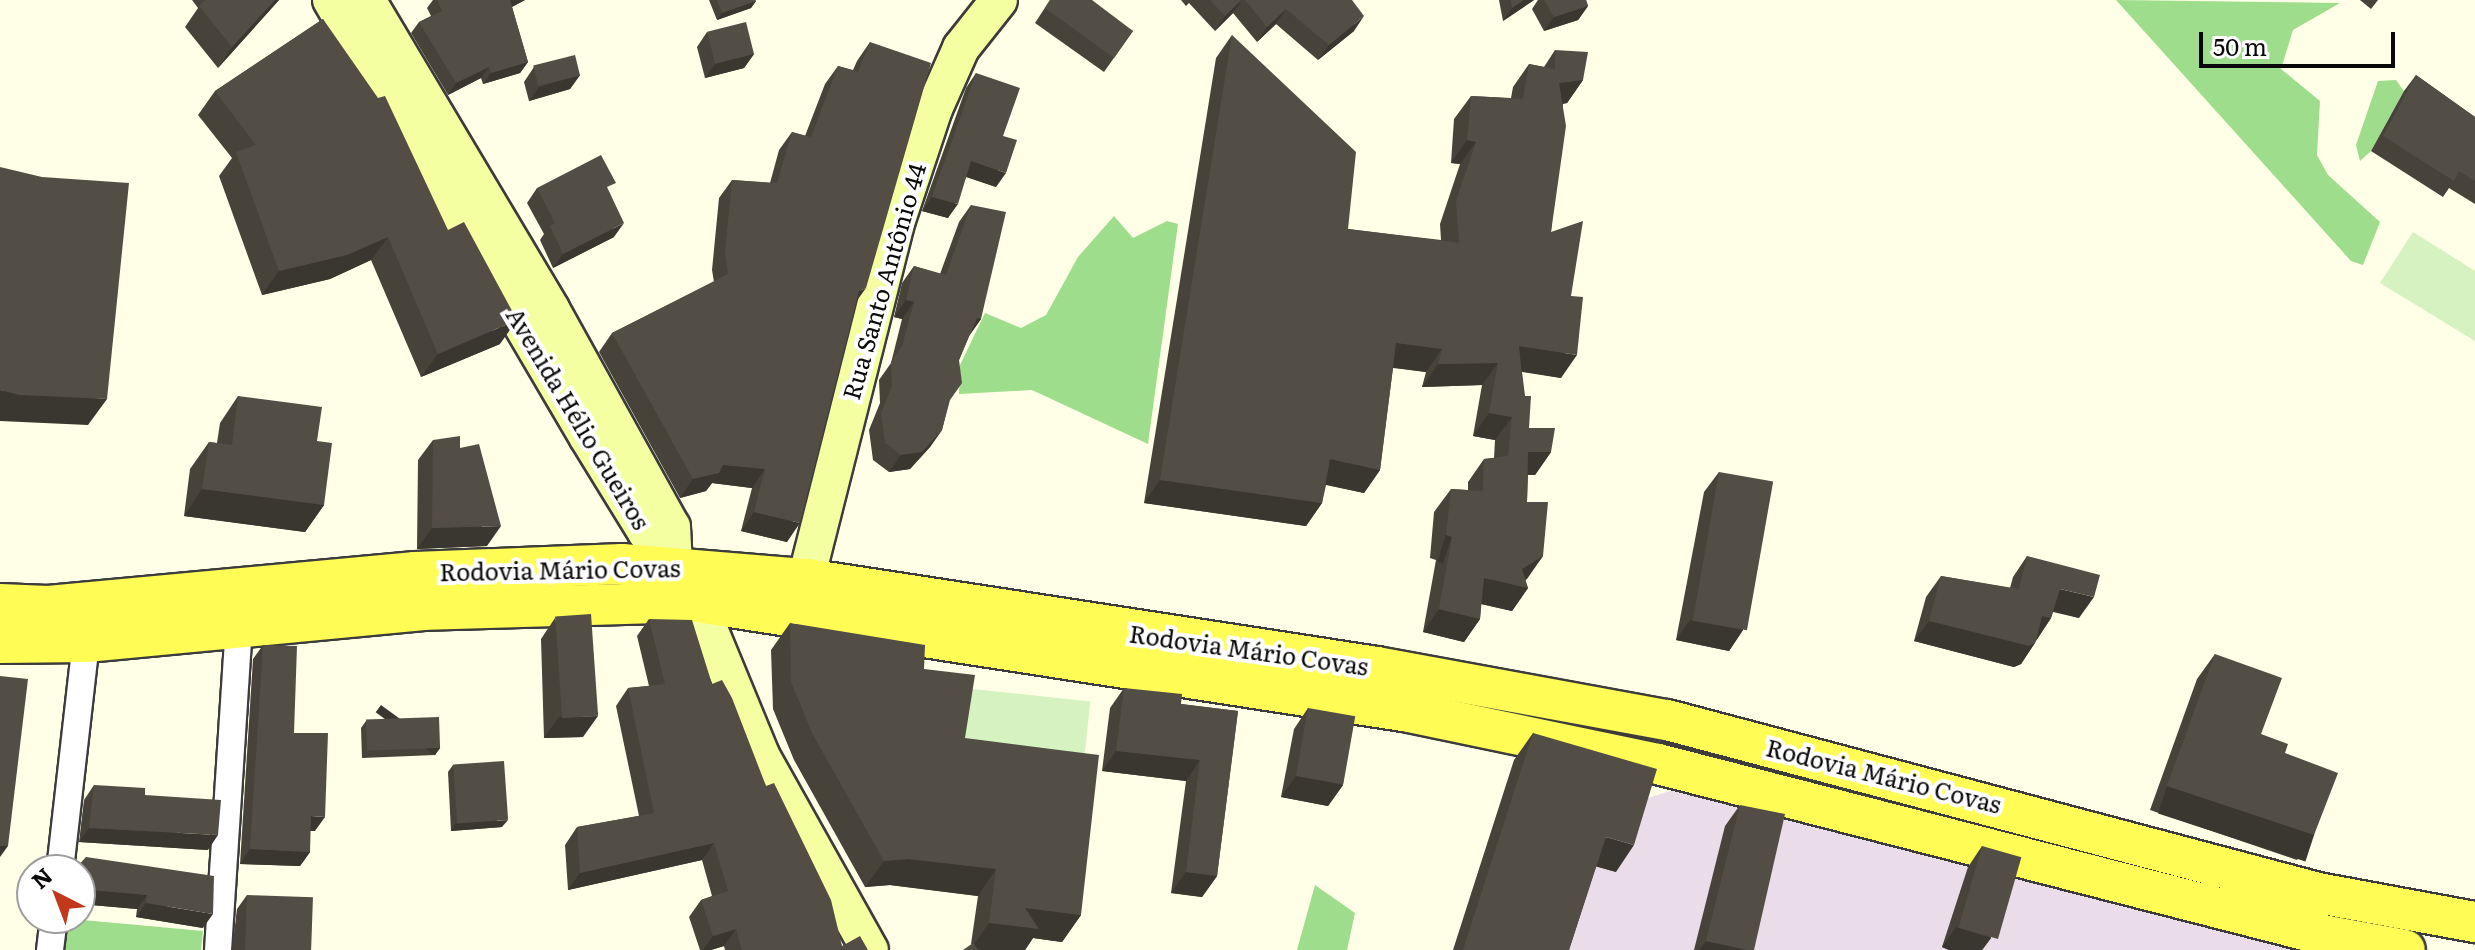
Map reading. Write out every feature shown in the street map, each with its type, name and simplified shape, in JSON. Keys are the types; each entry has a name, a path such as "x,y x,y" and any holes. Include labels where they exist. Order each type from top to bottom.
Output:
{"main road":[{"name":"Avenida Hélio Gueiros","path":"331,0 587,436 646,532 674,565"},
{"name":"Avenida Hélio Gueiros","path":"367,0 551,309 672,527 674,565"},
{"name":"Rua Santo Antônio 44","path":"806,579 895,226 929,123 961,48 999,0"},
{"name":"Rodovia Mário Covas","path":"0,604 48,606 415,572 674,565 806,579 1377,667 1667,720 2318,893 2475,922"},
{"path":"674,565 698,602 762,757 870,950"},
{"name":"Rodovia Mário Covas","path":"0,643 86,642 239,624 579,602 698,602 1409,712 1658,764 2328,936 2405,950"}],"street":[{"path":"218,950 239,624"},
{"path":"62,854 86,642"}],"shaded area":[{"path":"1514,760 1648,798 1701,781 2328,950 1453,950"}],"green space":[{"path":"2116,0 2340,3 2293,30 2281,69 2320,101 2317,155 2328,175 2380,222 2363,265 2351,261"},
{"path":"2396,80 2404,91 2371,151 2360,161 2356,145 2378,81"},
{"path":"1114,216 1133,238 1167,221 1178,224 1148,444 1032,390 959,394 960,365 985,313 1021,328 1046,315 1078,257"},
{"path":"2413,232 2475,271 2475,341 2380,283"},
{"path":"963,688 1090,701 1083,772 956,759"},
{"path":"1315,885 1355,913 1347,950 1297,950"},
{"path":"96,921 203,931 201,950 57,950 59,934 96,934"}],"building":[{"path":"205,0 275,0 232,47 199,6"},
{"path":"437,0 510,0 528,62 491,73 489,67 456,83 419,22 442,11"},
{"path":"717,0 755,0 756,1 722,13"},
{"path":"1050,0 1092,0 1133,31 1114,58 1045,8"},
{"path":"1210,0 1241,0 1225,16"},
{"path":"1245,0 1352,0 1364,16 1329,45 1286,9 1267,27"},
{"path":"1511,0 1524,0 1512,8"},
{"path":"1544,0 1586,0 1588,6 1554,17"},
{"path":"323,19 378,98 385,96 448,230 464,222 517,320 438,354 388,237 347,255 279,271 236,152 256,145 215,91"},
{"path":"746,22 754,54 715,64 707,32"},
{"path":"1232,35 1356,152 1348,229 1459,243 1456,201 1476,142 1467,140 1471,96 1523,99 1529,64 1555,69 1555,50 1588,52 1583,80 1559,83 1566,126 1551,232 1583,221 1571,296 1583,297 1577,355 1519,346 1524,396 1531,396 1529,428 1555,428 1551,452 1528,452 1527,502 1548,502 1543,556 1522,569 1528,588 1484,578 1480,619 1439,609 1452,537 1446,535 1451,489 1483,491 1484,459 1508,456 1512,417 1489,413 1498,363 1438,364 1442,349 1396,343 1380,470 1330,459 1322,503 1160,480"},
{"path":"870,42 931,63 866,288 859,291 800,523 754,512 765,469 723,465 719,473 693,479 612,333 728,274 725,251 732,180 777,183 792,132 811,137 838,66 858,72"},
{"path":"575,55 580,75 538,86 533,65"},
{"path":"976,73 1020,88 1003,136 1017,140 1006,173 971,161 958,204 932,197"},
{"path":"2416,75 2475,117 2475,181 2459,171 2454,181 2383,136"},
{"path":"601,155 616,183 607,187 624,223 563,254 550,226 555,223 537,188"},
{"path":"0,167 42,177 129,183 107,399 20,395 0,390"},
{"path":"971,205 1006,212 981,319 977,318 959,360 962,383 950,400 942,430 922,452 901,455 885,443 881,413 892,386 891,362 902,346 914,302 906,300 914,266 946,275"},
{"path":"238,396 322,407 317,441 332,443 324,505 202,489 209,442 232,445"},
{"path":"460,436 460,448 479,444 501,526 432,528 433,440"},
{"path":"1719,472 1773,482 1747,630 1693,621"},
{"path":"2027,556 2100,575 2094,597 2060,589 2051,618 2042,616 2035,643 2029,646 1929,621 1941,576 2019,589"},
{"path":"591,614 598,716 562,718 555,617"},
{"path":"649,619 692,620 712,684 722,680 732,698 766,786 774,783 831,900 842,946 860,936 868,950 742,950 736,929 713,936 701,900 728,891 714,843 580,873 577,827 654,813 628,688 665,684"},
{"path":"790,623 925,645 924,669 975,675 965,738 1099,755 1081,915 1025,908 1039,929 989,923 996,869 908,859 884,861 812,733 791,682"},
{"path":"263,645 297,646 294,733 328,733 325,817 311,816 310,852 250,849"},
{"path":"2215,654 2282,678 2261,734 2288,744 2285,753 2338,773 2314,835 2167,786"},
{"path":"0,676 28,679 8,846 0,846"},
{"path":"1124,688 1182,694 1181,704 1238,711 1217,876 1186,872 1200,760 1116,751"},
{"path":"1308,708 1355,716 1343,784 1296,776"},
{"path":"439,717 440,748 367,751 366,720"},
{"path":"1533,733 1657,769 1634,845 1606,837 1569,950 1463,950"},
{"path":"504,761 508,820 457,823 453,765"},
{"path":"94,785 145,788 145,795 221,800 218,835 89,828"},
{"path":"1740,805 1785,814 1754,950 1706,941"},
{"path":"1982,846 2021,857 1998,939 1959,928"},
{"path":"96,858 214,876 213,914 146,903 147,895 96,890"},
{"path":"247,895 313,897 311,950 245,950"},
{"path":"973,943 978,950 963,950"}]}
